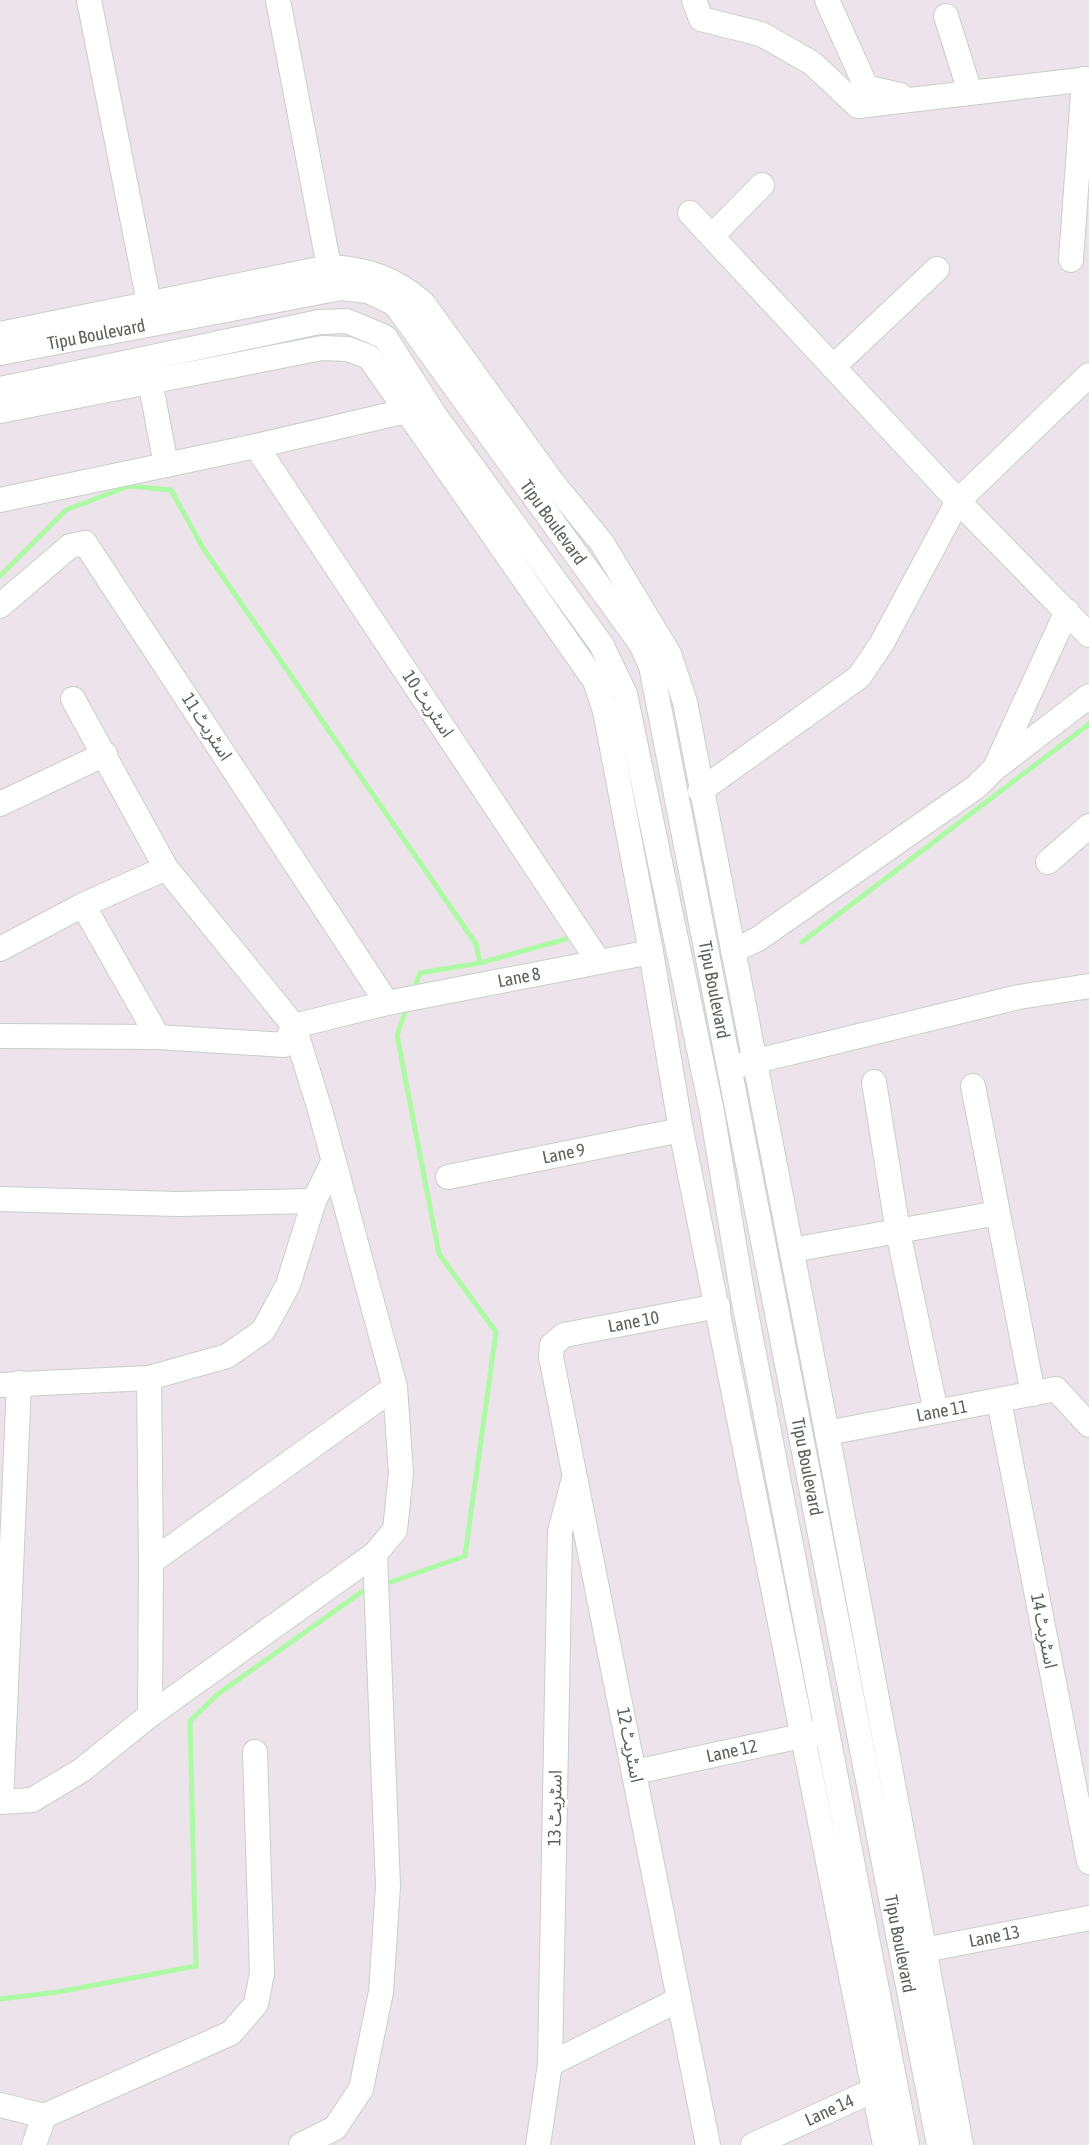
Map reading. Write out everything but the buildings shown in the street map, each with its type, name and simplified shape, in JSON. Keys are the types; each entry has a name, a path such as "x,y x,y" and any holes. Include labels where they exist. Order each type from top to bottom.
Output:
{"street":[{"path":"89,0 149,303"},
{"path":"278,0 329,267"},
{"path":"694,0 702,19 761,34 812,63 858,106 1086,79 1071,260"},
{"path":"827,0 864,82 869,88 917,98"},
{"path":"946,15 970,92"},
{"path":"712,236 762,185"},
{"path":"690,213 958,501 1089,635"},
{"path":"0,334 72,329 149,303 329,267 375,272 403,286 423,303 553,483 602,543 669,654 685,702 700,792 827,1433 912,1952 961,2145"},
{"path":"833,367 937,269"},
{"name":"Tipu Boulevard","path":"0,354 72,329 342,288 368,291 395,304 641,644 651,666 810,1487 912,1952 939,2145"},
{"name":"Tipu Boulevard","path":"0,389 319,322 347,321 385,337 434,414 601,644 625,694 712,1112 743,1297 908,2145"},
{"path":"0,411 322,348 348,349 369,357 595,681 605,711 651,952 681,1130 885,2145"},
{"path":"700,792 859,677 882,643 958,501 1088,379"},
{"path":"150,381 166,465"},
{"path":"0,500 256,446 406,411"},
{"name":"اسٹریٹ 10","path":"256,446 599,962"},
{"name":"اسٹریٹ 11","path":"0,606 70,546 85,543 387,1003"},
{"path":"995,768 1067,611"},
{"path":"733,951 758,939 976,787 995,768 1089,696"},
{"path":"73,699 166,868 294,1026 333,1162 395,1387 401,1473 395,1530 375,1554 150,1715 82,1770 32,1800 1,1802 9,1384 149,1378 227,1356 263,1331 288,1285 314,1202 333,1162"},
{"path":"0,804 105,754"},
{"path":"617,775 670,768"},
{"path":"1048,862 1089,825"},
{"path":"0,949 83,905 166,868"},
{"path":"83,905 158,1037"},
{"name":"Lane 8","path":"294,1026 387,1003 651,952"},
{"path":"730,1067 1019,997 1089,986"},
{"path":"0,1036 158,1037 284,1045 294,1026"},
{"path":"874,1082 898,1232 936,1412"},
{"path":"973,1086 998,1213 1045,1391 1089,1425"},
{"name":"Lane 9","path":"448,1177 681,1130"},
{"path":"0,1199 178,1204 314,1202"},
{"path":"792,1250 998,1213"},
{"name":"Lane 10","path":"552,1345 564,1335 718,1306"},
{"name":"اسٹریٹ 12","path":"552,1345 551,1357 708,2145"},
{"path":"149,1378 150,1715"},
{"path":"151,1562 395,1387"},
{"name":"Lane 11","path":"827,1433 1045,1391"},
{"name":"اسٹریٹ 14","path":"999,1401 1089,1862"},
{"name":"اسٹریٹ 13","path":"538,2145 549,2064 560,1533 575,1473"},
{"path":"781,1490 810,1487"},
{"path":"302,2145 335,2128 361,2089 381,1992 388,1886 375,1554"},
{"name":"Lane 12","path":"635,1772 828,1730"},
{"path":"0,2105 44,2116 231,2033 256,2004 262,1973 255,1752"},
{"name":"Lane 13","path":"912,1952 1089,1918"},
{"path":"549,2064 678,2000"},
{"name":"Lane 14","path":"753,2145 874,2090"},
{"path":"34,2145 44,2116"}],"waterway":[{"path":"0,576 66,510 129,486 171,490 203,548 476,944 480,963"},
{"path":"559,607 592,656"},
{"path":"802,942 1089,724"},
{"path":"416,983 420,973 480,963 566,939"},
{"path":"391,1582 465,1556 496,1332 439,1254 397,1035 405,1013"},
{"path":"0,1999 58,1992 196,1966 190,1721 218,1694 363,1591"}]}
